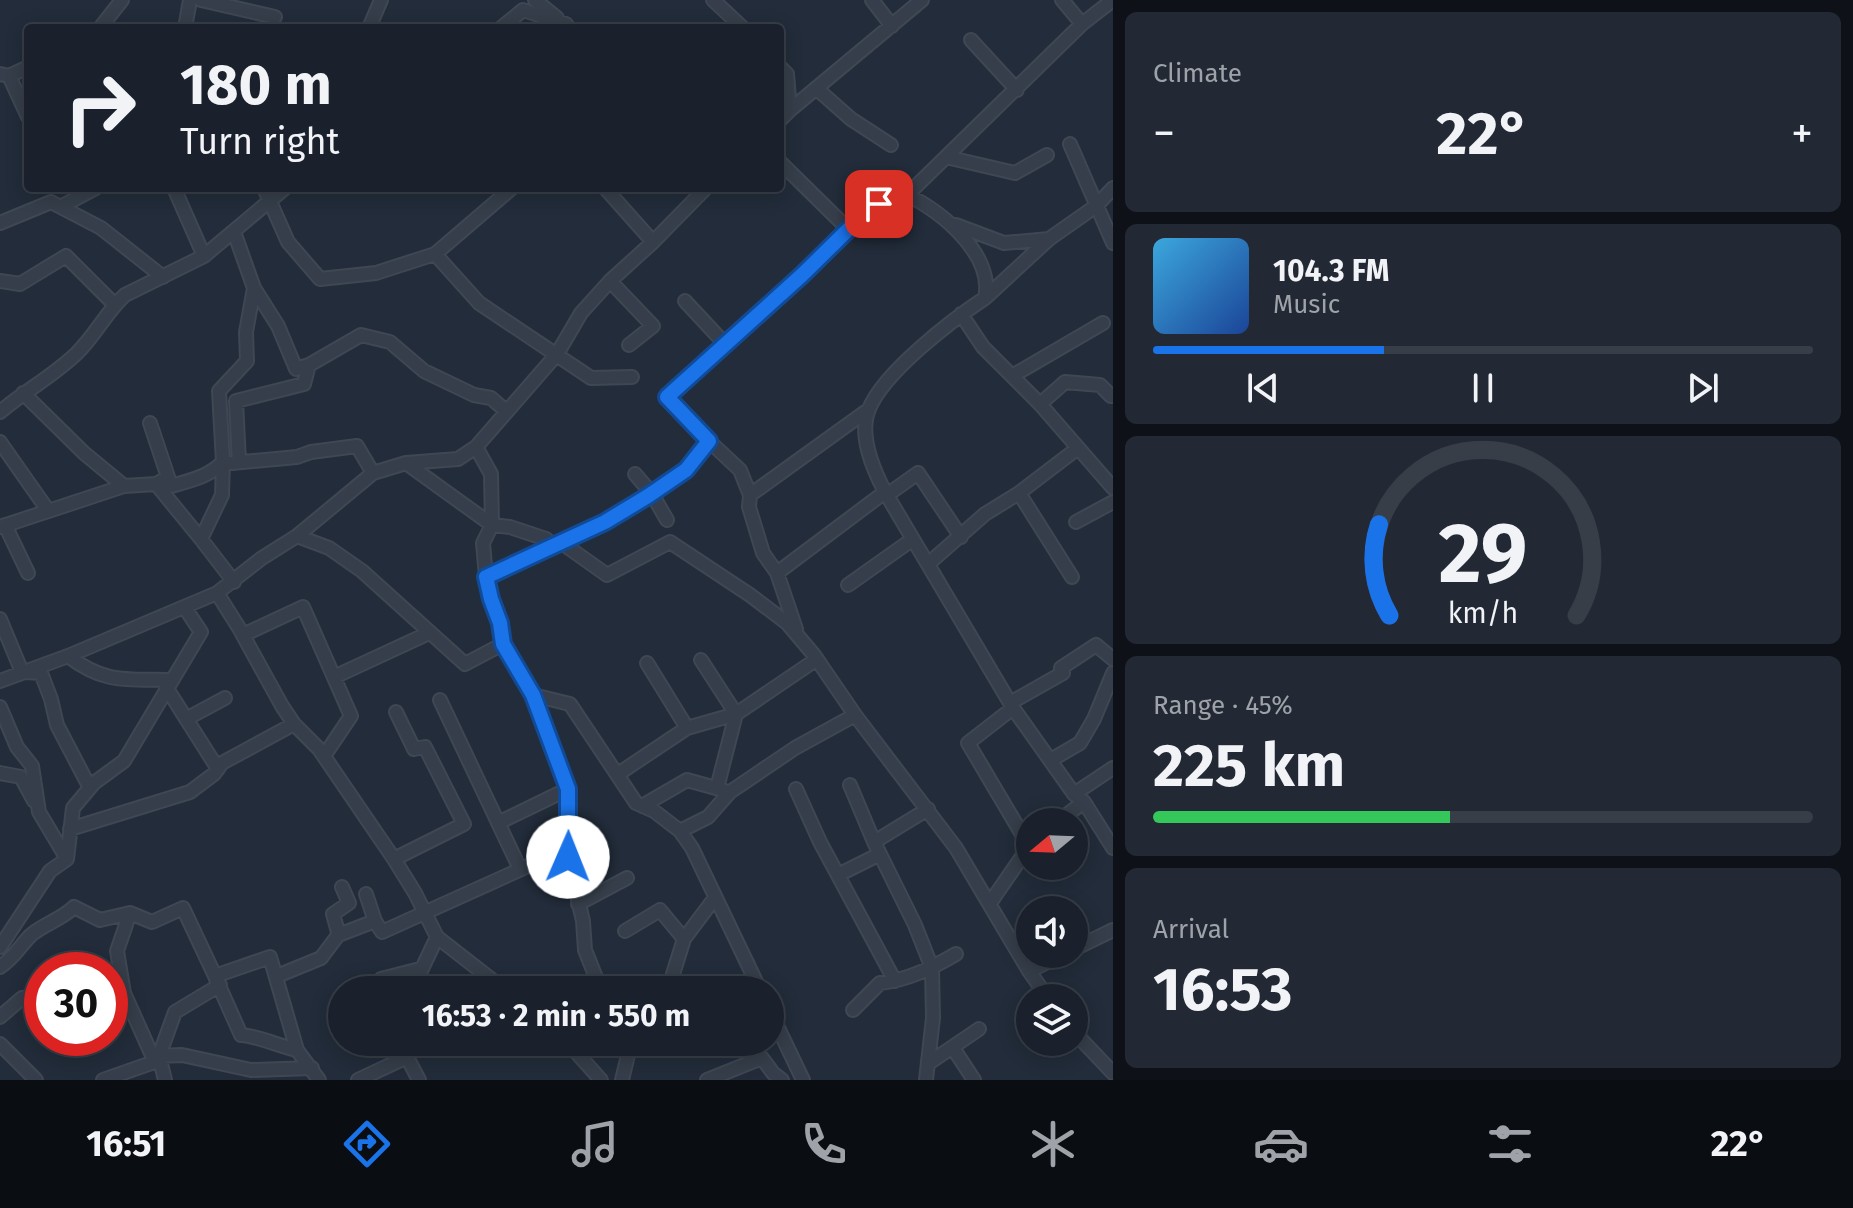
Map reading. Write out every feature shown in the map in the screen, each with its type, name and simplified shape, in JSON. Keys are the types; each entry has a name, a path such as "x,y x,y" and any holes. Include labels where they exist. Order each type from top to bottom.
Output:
{"street":[{"path":"103,24 122,0"},
{"path":"186,24 190,0"},
{"path":"201,0 275,17"},
{"path":"535,0 565,24"},
{"path":"713,0 739,24"},
{"path":"872,0 892,26"},
{"path":"784,116 922,0"},
{"path":"1062,0 1082,24"},
{"path":"907,195 1082,24 1113,0"},
{"path":"370,24 378,2"},
{"path":"506,24 523,10 562,24"},
{"path":"971,40 1017,90"},
{"path":"24,68 5,75 24,99"},
{"path":"784,71 787,74 790,110"},
{"path":"816,88 851,119 891,145"},
{"path":"1070,144 1113,243"},
{"path":"946,157 1015,173 1047,155"},
{"path":"784,166 846,227 897,191 953,224 1004,243 1049,239"},
{"path":"750,495 868,410 888,379 961,314 985,298 1049,239 1097,204 1113,188"},
{"path":"51,192 56,204 101,228 163,277"},
{"path":"0,223 86,192"},
{"path":"176,192 204,256"},
{"path":"266,192 288,242 320,279 376,273 435,254 507,192"},
{"path":"0,412 23,393 49,378 79,351 114,304 125,295 204,256 281,192"},
{"path":"609,192 653,242"},
{"path":"0,681 217,593 297,536 373,473 406,463 458,459 476,447 557,354 581,313 702,192"},
{"path":"1097,204 1113,204"},
{"path":"799,638 777,573 763,553 749,507 750,495 740,470 667,397 860,218"},
{"path":"953,224 986,275 988,286 985,298"},
{"path":"234,232 254,288 278,326 296,369 309,365 361,335 390,342 424,371 474,395 491,398 506,411"},
{"path":"435,254 479,303 591,378 632,377"},
{"path":"0,281 20,284 66,256 114,304"},
{"path":"610,281 653,326 629,345"},
{"path":"201,539 222,495 219,391 247,361 246,332 254,288"},
{"path":"685,301 725,344"},
{"path":"961,314 983,347 1040,404 1113,488"},
{"path":"1012,376 1103,323"},
{"path":"239,462 236,401 304,384 309,365"},
{"path":"1040,404 1065,382 1100,385 1111,396"},
{"path":"23,393 84,453 124,486"},
{"path":"868,410 865,436 886,494 1011,706 1113,848"},
{"path":"150,423 171,486"},
{"path":"486,577 558,545 652,494 686,470 709,441"},
{"path":"0,442 47,509"},
{"path":"171,486 211,474 223,462 297,457 357,446 373,473"},
{"path":"476,447 491,474 492,525 483,543 486,577 503,644 533,695 568,789 568,848 585,950 595,976"},
{"path":"928,564 985,514 1019,493 1078,448"},
{"path":"406,463 492,525 510,527 546,539 607,575 670,542 787,623 928,809 1038,984"},
{"path":"777,573 918,473 961,537"},
{"path":"635,474 652,494 667,520"},
{"path":"28,573 2,526 124,486 156,484 167,478 171,486"},
{"path":"156,484 234,582"},
{"path":"1019,493 1072,577"},
{"path":"1076,522 1113,502"},
{"path":"297,536 329,548 351,563 465,664 503,644"},
{"path":"848,585 913,539"},
{"path":"217,593 294,724 324,756 394,859 437,937 487,976"},
{"path":"243,635 303,607 351,716 324,756"},
{"path":"0,947 50,871 67,859 73,808 90,788 124,761 201,632 185,608"},
{"path":"0,619 22,672"},
{"path":"334,677 429,633"},
{"path":"1016,824 968,743 1011,706 1063,673 1061,668 1096,645 1113,659"},
{"path":"68,656 87,671 100,676 169,683"},
{"path":"618,774 687,728 736,714 817,659"},
{"path":"701,660 736,714 717,788"},
{"path":"647,663 687,728"},
{"path":"22,672 41,673 57,725 90,788"},
{"path":"1051,760 1080,743 1094,719 1113,673"},
{"path":"169,683 186,719 218,769"},
{"path":"533,695 570,704 636,803 654,811 680,831 692,848 753,976"},
{"path":"186,719 225,698"},
{"path":"440,700 520,869"},
{"path":"0,707 17,747 32,766 38,808"},
{"path":"394,859 464,824 425,747 414,749 396,712"},
{"path":"680,831 708,817 730,792 795,748 855,715"},
{"path":"70,829 190,792 222,763 294,724"},
{"path":"1070,808 1113,768"},
{"path":"0,773 21,777 67,859"},
{"path":"642,806 687,780 730,792"},
{"path":"850,785 932,968 933,1018 926,1080"},
{"path":"498,823 568,789"},
{"path":"796,789 820,842 895,981"},
{"path":"838,875 928,809"},
{"path":"366,894 382,932 568,848"},
{"path":"990,903 1016,865"},
{"path":"578,904 627,878"},
{"path":"339,934 333,914 349,903 342,887"},
{"path":"672,976 684,939 714,899"},
{"path":"0,967 11,960 31,936 74,907 100,920 130,913 152,922 179,908 185,909 241,1035 297,1050"},
{"path":"625,931 660,910 684,939"},
{"path":"117,952 130,913"},
{"path":"277,976 321,958 339,934 375,921"},
{"path":"1088,942 1113,930"},
{"path":"417,976 437,937"},
{"path":"853,1010 880,983 932,968 956,954"},
{"path":"158,1060 177,1009 217,981 268,956 273,960 297,1050 319,1080"},
{"path":"1029,971 1035,968"},
{"path":"393,976 420,969"},
{"path":"0,1017 24,998"},
{"path":"128,1010 158,1060 165,1080"},
{"path":"929,1063 979,1029"},
{"path":"784,1040 803,1080"},
{"path":"0,1044 36,1080"},
{"path":"1088,1047 1113,1073"},
{"path":"953,1048 974,1080"},
{"path":"103,1080 158,1060 182,1055 251,1070 312,1068"},
{"path":"580,1056 601,1080"},
{"path":"622,1080 628,1056"},
{"path":"358,1080 405,1058 419,1080"},
{"path":"707,1080 762,1058 782,1080"}],"route":[{"path":"568,857 568,789 561,765 533,695 503,644 486,577 605,522 686,470 709,441 667,397 860,218 879,204"}]}
